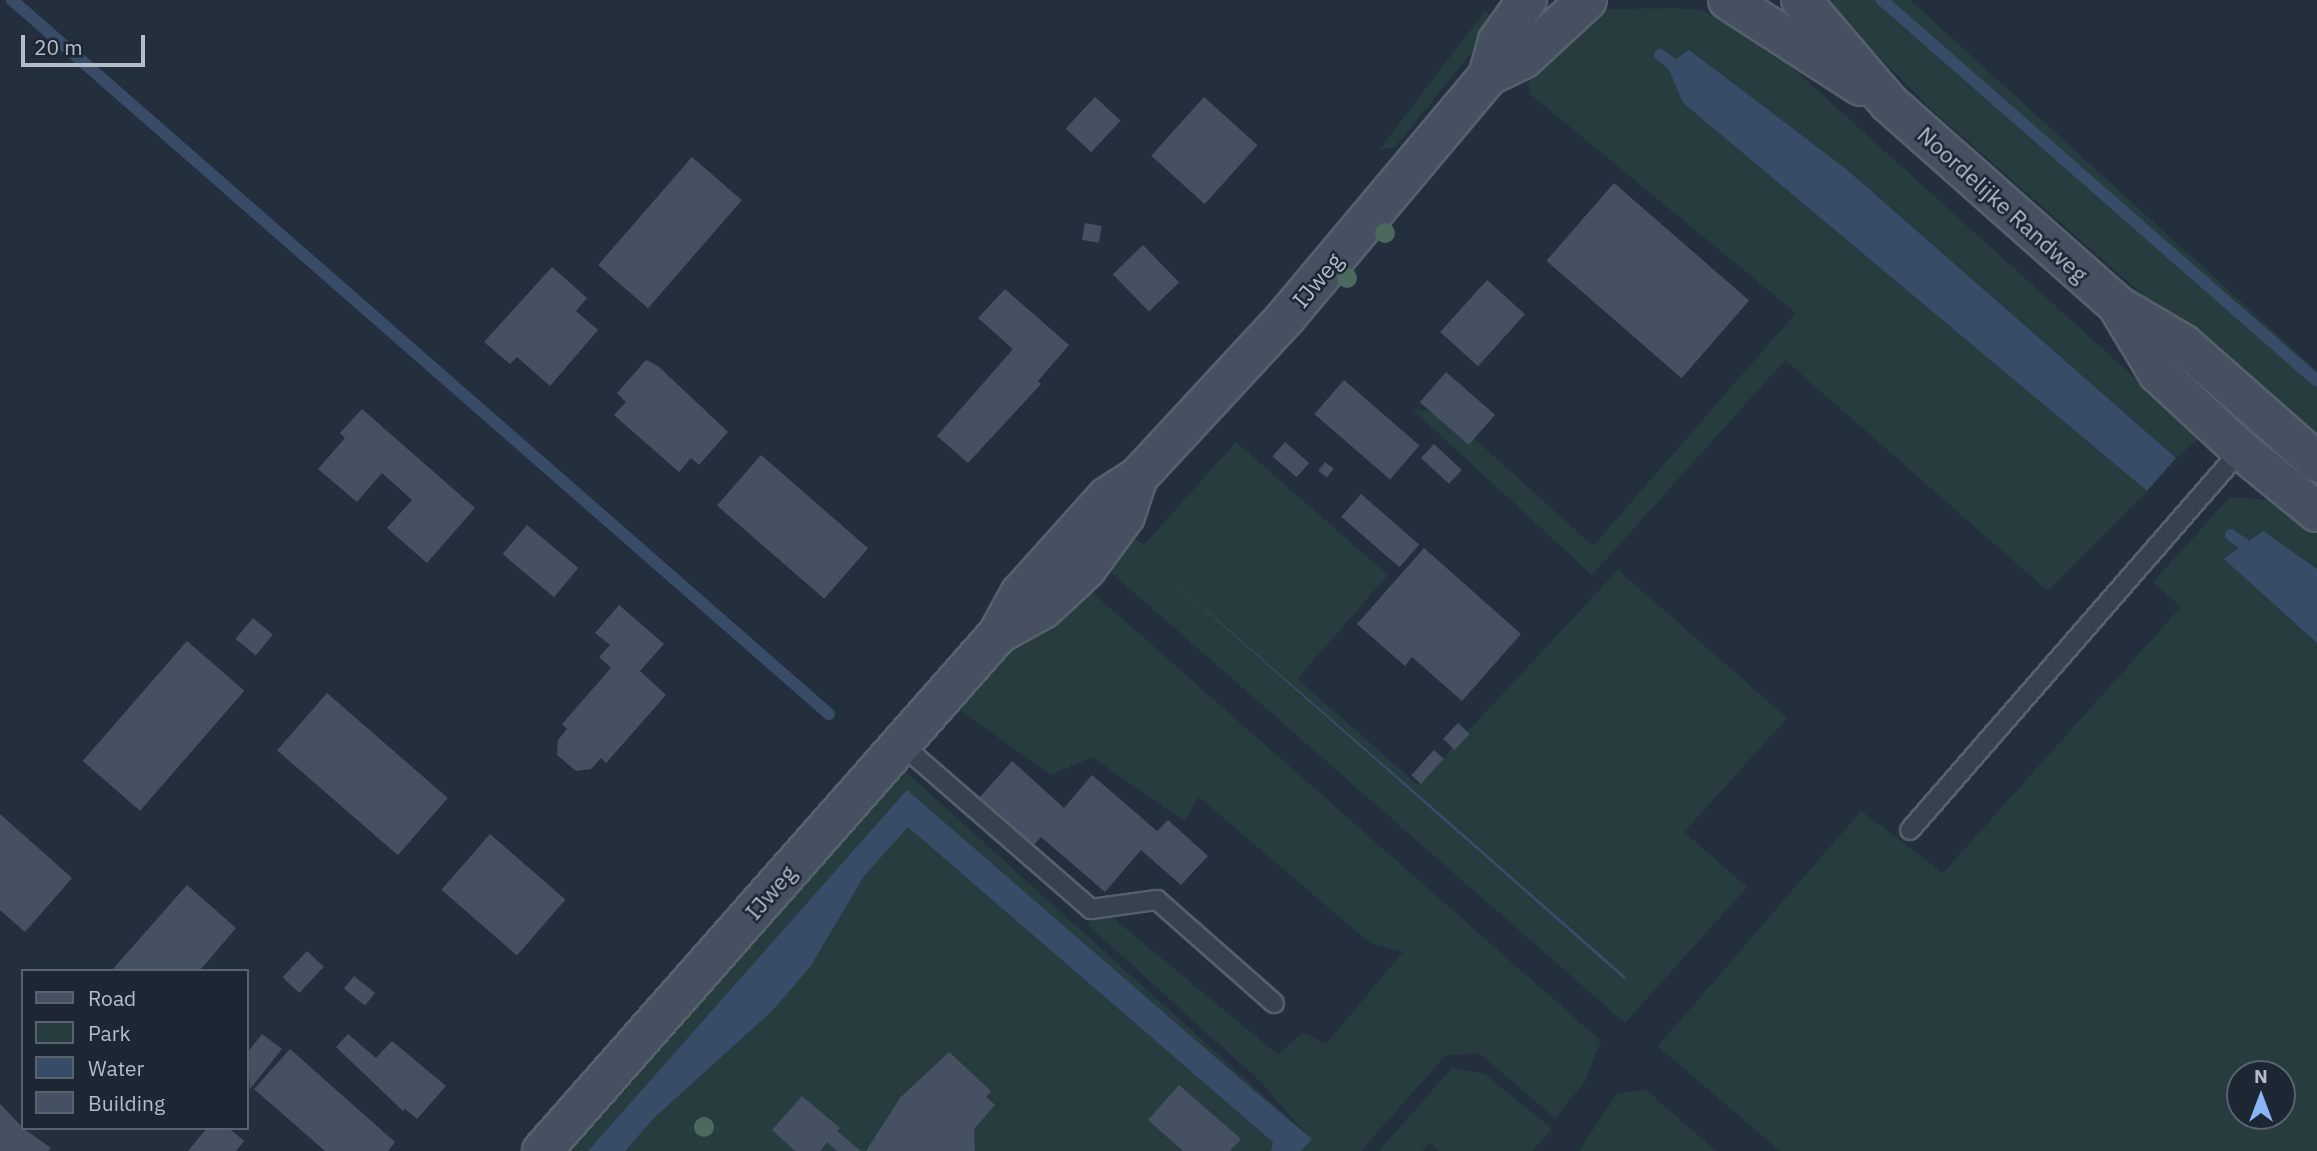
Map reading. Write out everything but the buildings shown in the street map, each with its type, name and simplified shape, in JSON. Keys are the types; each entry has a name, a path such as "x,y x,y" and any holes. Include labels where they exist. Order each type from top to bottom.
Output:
{"street":[{"name":"IJweg","path":"1488,76 1498,41 1527,0"},
{"name":"IJweg","path":"542,1151 998,634 1020,594 1107,498 1138,478 1286,317 1488,76 1523,58 1587,0"},
{"name":"Noordelijke Randweg","path":"1728,0 1889,103"},
{"name":"Noordelijke Randweg","path":"1801,0 1889,103 2117,305 2183,344 2317,462"},
{"name":"Noordelijke Randweg","path":"2117,305 2158,373 2241,450 2317,512"}],"lane":[{"path":"1910,830 2241,450"},
{"path":"901,744 1091,909 1157,900 1274,1003"}],"green space":[{"path":"1823,0 1910,0 2317,371 2317,448 1929,107"},
{"path":"1610,9 1702,10 1784,60 2200,437 2176,458 1845,168 1689,50 1683,103 2147,491 2048,591 1785,360 1592,575 1412,409 1446,413 1593,546 1796,313 1530,94 1528,72 1590,16"},
{"path":"1485,11 1498,20 1395,147 1379,150"},
{"path":"1236,442 1388,575 1297,679 1418,785 1618,570 1787,718 1684,832 1747,887 1625,1023 1106,568 1130,535 1144,545"},
{"path":"2230,497 2276,500 2317,534 2317,1151 1780,1151 1658,1046 1861,811 1943,873 2181,607 2153,582"},
{"path":"1086,587 1601,1041 1584,1083 1555,1118 1479,1053 1445,1056 1361,1151 572,1151 905,771 1304,1132 1261,1082 1088,925 1102,909 1278,1055 1303,1032 1326,1044 1403,952 1370,943 1199,797 1184,821 1092,757 1051,775 956,707 1011,648"},
{"path":"1452,1068 1485,1074 1552,1129 1532,1151 1439,1151 1429,1143 1422,1151 1379,1151"},
{"path":"1645,1089 1716,1151 1579,1151 1617,1094"}],"water":[{"path":"1689,50 1845,168 2176,458 2147,491 1683,103 1667,65"},
{"path":"2263,531 2317,569 2317,643 2224,559"},
{"path":"1145,557 1411,788 1626,977 1624,979"},
{"path":"907,790 1312,1139 1301,1151 1271,1151 1273,1142 908,827 864,876 810,967 773,1010 654,1118 625,1151 588,1151"}],"waterway":[{"path":"12,0 829,714"},
{"path":"1882,0 2317,381"},
{"path":"1660,55 1684,73"},
{"path":"2231,535 2257,554"}]}
